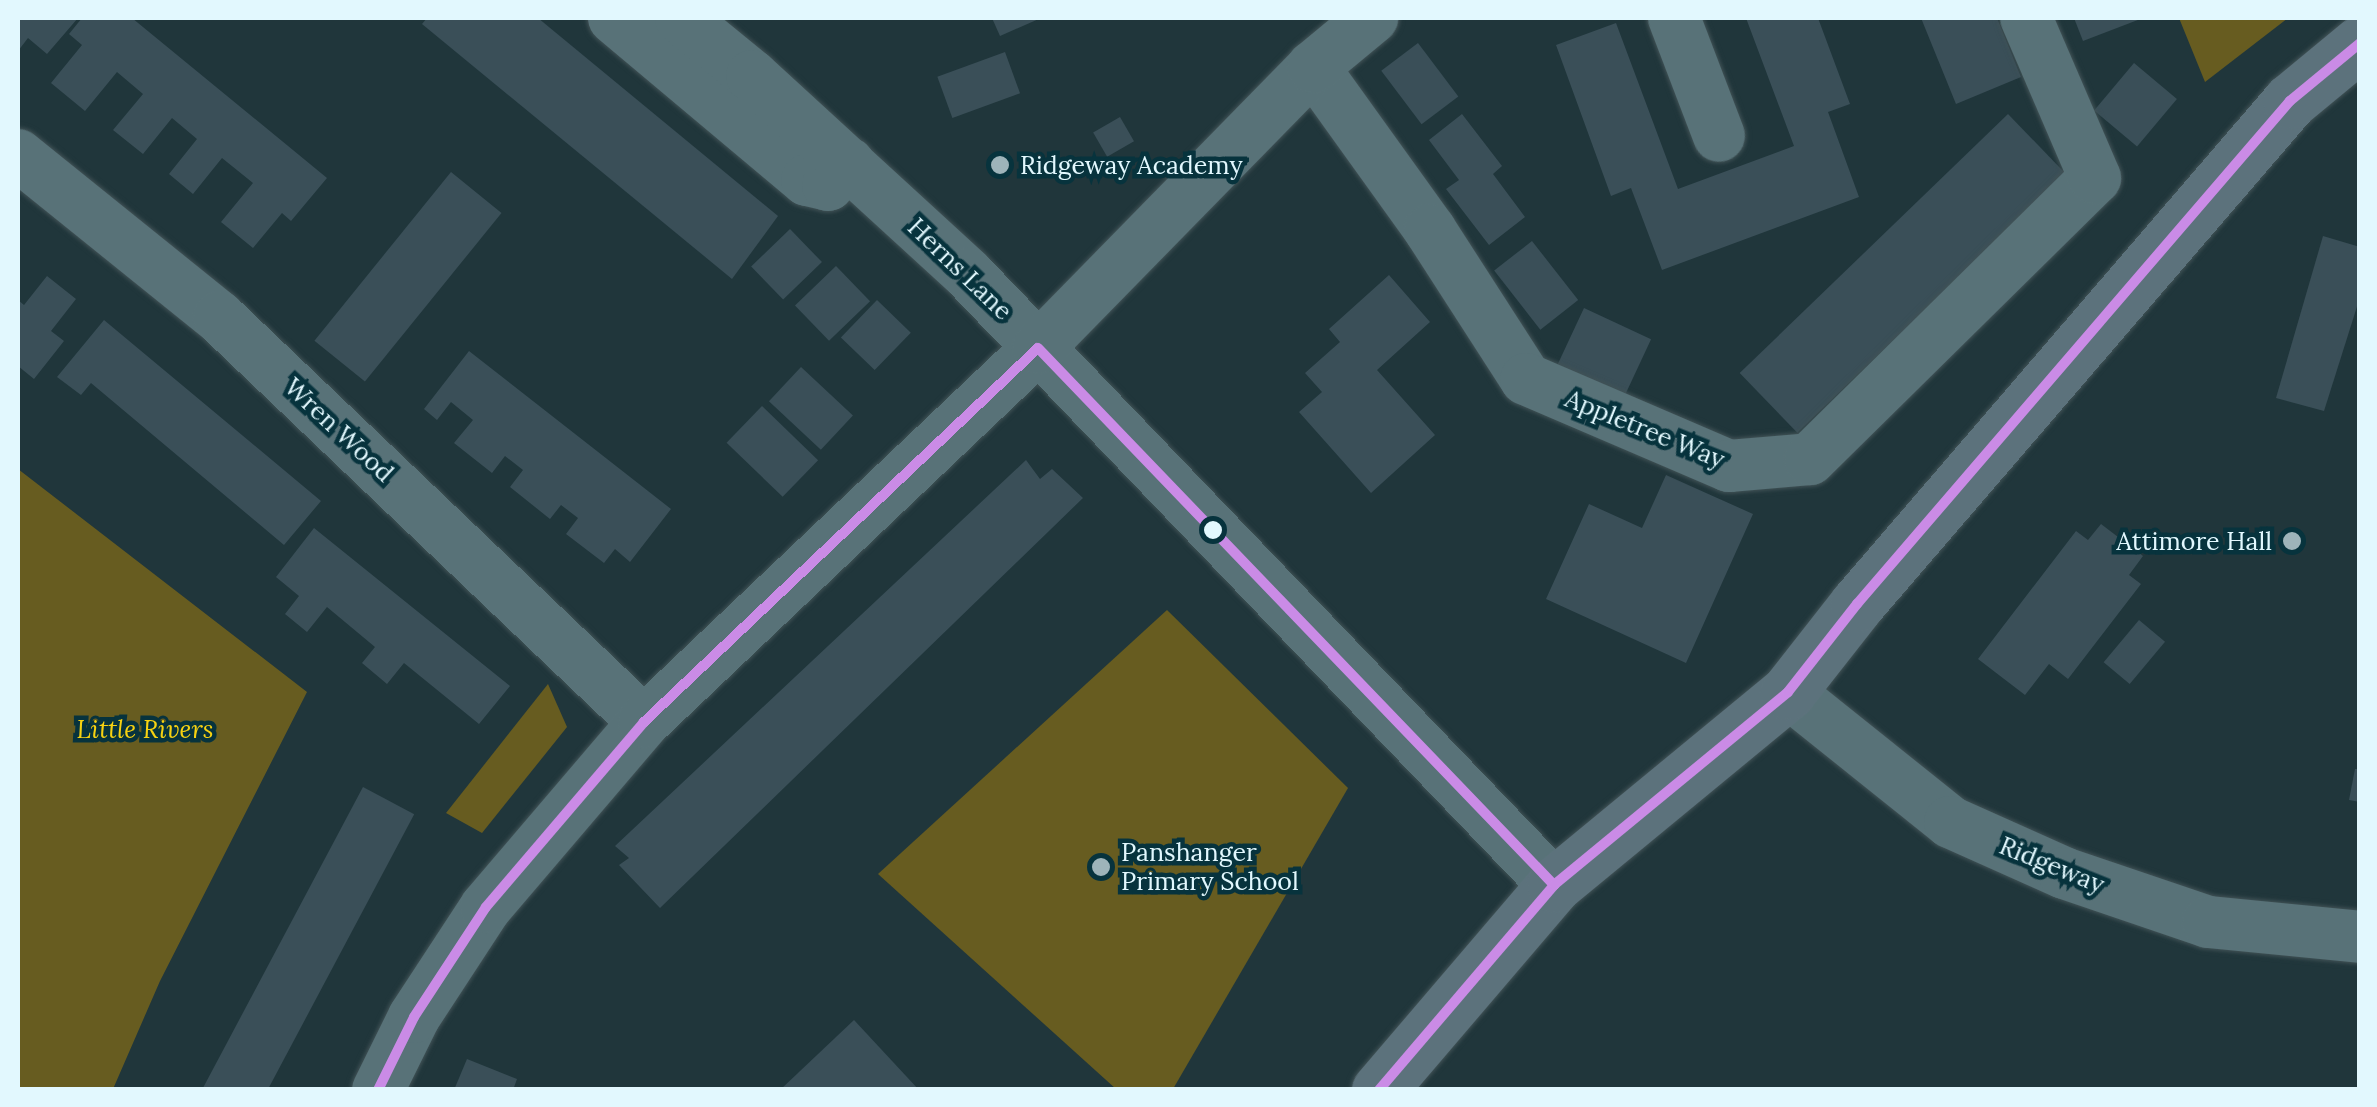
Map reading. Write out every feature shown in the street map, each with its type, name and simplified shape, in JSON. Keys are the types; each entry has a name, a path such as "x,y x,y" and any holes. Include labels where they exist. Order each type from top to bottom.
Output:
{"main road":[{"path":"1379,1090 1554,885 1788,692 1858,604 2290,101 2360,43"}],"street":[{"path":"614,18 808,180 828,186 849,163"},
{"name":"Herns Lane","path":"681,18 849,163 968,274 1554,885"},
{"path":"378,1090 414,1018 486,906 644,722 1038,348 1313,67 1372,18"},
{"path":"1674,18 1719,136"},
{"name":"Appletree Way","path":"1313,67 1430,230 1526,379 1729,466 1810,459 2095,178 2026,18"},
{"name":"Wren Wood","path":"18,155 218,317 644,722"},
{"name":"Ridgeway","path":"1788,692 1832,732 1950,822 2064,873 2208,922 2360,936"}],"green space":[{"path":"2179,18 2288,18 2205,82"},
{"name":"Little Rivers","path":"18,469 307,692 160,981 113,1089 18,1089"},
{"path":"1167,610 1348,788 1173,1089 1116,1089 878,874"},
{"path":"548,684 567,727 482,833 446,813"}],"building":[{"path":"18,18 78,18 47,54 28,38 18,51"},
{"path":"82,18 132,18 327,178 291,221 282,213 253,248 221,222 253,183 222,158 193,194 169,174 197,139 172,118 143,154 113,130 143,94 117,72 85,111 51,83 82,45 69,34"},
{"path":"427,18 538,18 778,216 732,279 422,24"},
{"path":"992,18 1041,18 1000,36"},
{"path":"1746,18 1818,18 1850,104 1828,112 1859,197 1662,270 1631,188 1611,196 1556,45 1616,23 1678,189 1794,146"},
{"path":"1921,18 1997,18 2021,77 1956,104"},
{"path":"2074,18 2143,18 2083,41"},
{"path":"1418,43 1458,97 1422,124 1381,71"},
{"path":"1005,52 1020,93 952,118 937,77"},
{"path":"2134,63 2177,99 2137,146 2094,110"},
{"path":"1462,114 1502,166 1493,174 1525,217 1489,245 1446,189 1459,180 1429,140"},
{"path":"2008,114 2066,174 1797,433 1740,373"},
{"path":"1120,117 1134,141 1107,157 1093,132"},
{"path":"451,172 502,213 365,382 314,341"},
{"path":"790,229 822,262 783,300 751,267"},
{"path":"2323,236 2360,247 2360,297 2324,411 2276,398"},
{"path":"1532,241 1578,300 1540,330 1494,271"},
{"path":"836,266 870,301 829,341 795,306"},
{"path":"1389,275 1430,322 1377,370 1435,435 1371,493 1299,412 1322,392 1305,373 1340,342 1329,329"},
{"path":"47,276 76,299 51,331 64,341 34,379 18,366 18,300 24,305"},
{"path":"877,300 911,333 875,370 841,337"},
{"path":"1584,308 1651,339 1624,396 1557,365"},
{"path":"104,320 321,501 284,545 91,383 81,395 57,377"},
{"path":"469,351 671,509 630,562 615,549 604,563 566,534 578,518 561,505 550,519 510,487 523,470 505,456 492,473 454,443 473,420 451,402 437,420 424,409"},
{"path":"801,367 853,415 821,450 769,401"},
{"path":"762,406 818,460 783,497 727,443"},
{"path":"1026,460 1040,479 1052,469 1083,498 660,908 619,865 629,858 615,846"},
{"path":"1666,475 1753,514 1686,663 1546,599 1589,504 1642,528"},
{"path":"2101,524 2143,556 2129,575 2141,584 2068,679 2049,664 2025,695 1978,659 2076,531 2088,540"},
{"path":"314,528 510,686 479,724 404,663 387,684 362,663 375,647 327,607 307,632 285,614 299,596 276,577"},
{"path":"2139,620 2165,642 2130,684 2104,662"},
{"path":"2355,769 2360,769 2360,802 2349,800"},
{"path":"363,787 414,814 268,1090 202,1089"},
{"path":"854,1020 919,1090 780,1090"},
{"path":"467,1059 517,1079 513,1090 454,1090"}],"transit line":[{"path":"1379,1090 1554,885 1788,692 1857,604 2290,101 2360,43"},
{"path":"378,1090 414,1017 486,907 644,722 1038,348 1554,885"}],"place":[{"name":"Ridgeway Academy","path":"1000,165"},
{"name":"Attimore Hall","path":"2292,541"},
{"name":"Panshanger Primary School","path":"1101,867"}]}
